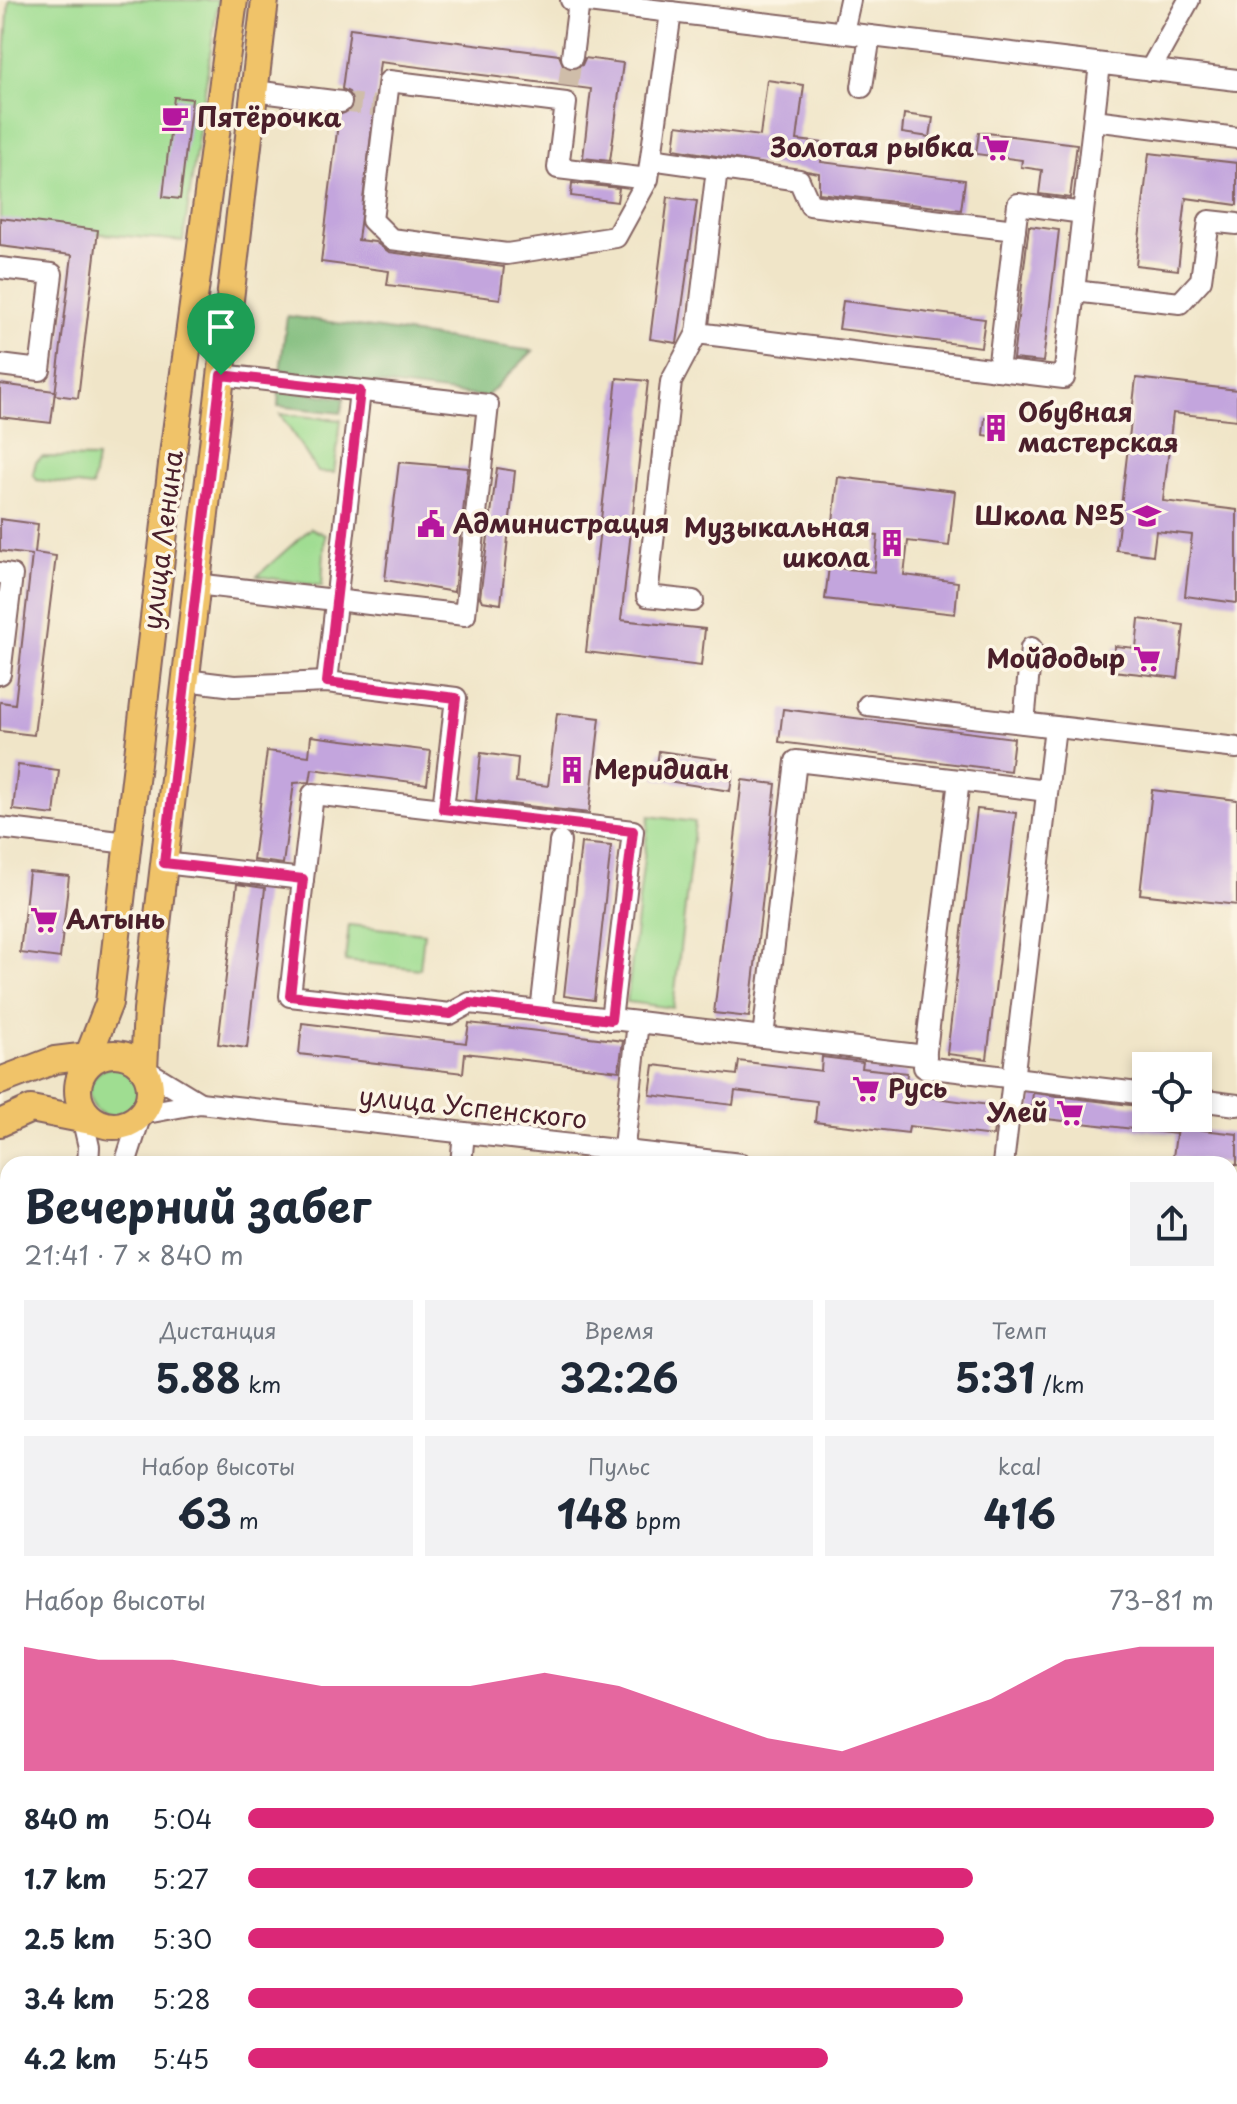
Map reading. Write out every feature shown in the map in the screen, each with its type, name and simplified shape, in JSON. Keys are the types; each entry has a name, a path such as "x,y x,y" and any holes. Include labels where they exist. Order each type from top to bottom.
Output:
{"main road":[{"name":"улица Ленина","path":"94,1062 109,1003 174,447 234,0"},
{"name":"улица Ленина","path":"144,1069 145,1024 265,0"},
{"path":"0,1081 55,1060 137,1062 144,1069 151,1087 141,1114 124,1125 89,1116 31,1109 0,1123"},
{"path":"89,1116 94,1062"}],"street":[{"path":"571,0 1237,80"},
{"path":"728,0 747,21"},
{"path":"843,32 850,0"},
{"path":"1150,70 1189,0"},
{"path":"572,57 579,1"},
{"path":"671,12 649,169 616,237 507,254 391,239 372,220 380,107 389,81 567,94 558,168 649,169 717,169 799,180 810,205 1015,230"},
{"path":"862,87 870,36"},
{"path":"697,333 1064,378 1100,64"},
{"path":"254,91 341,102"},
{"path":"1094,120 1237,138"},
{"path":"693,601 647,596 671,382 697,333 717,169"},
{"path":"998,370 1018,204 1083,213"},
{"path":"1074,291 1180,303 1201,280 1209,221 1237,224"},
{"path":"0,268 52,274 40,370 0,365"},
{"path":"196,584 465,615 488,405 221,375"},
{"path":"327,682 360,391"},
{"path":"0,573 12,575 0,674"},
{"path":"1024,723 1031,648"},
{"path":"185,680 234,686 327,682 456,698 443,809"},
{"path":"868,705 1237,748"},
{"path":"1004,1156 1055,727"},
{"path":"763,1037 796,761 1047,791"},
{"path":"959,780 924,1067 1132,1092"},
{"path":"611,1020 633,831 313,794 290,996 450,1014 470,1003 541,1012 611,1020 638,1022 926,1056"},
{"path":"0,828 128,843"},
{"path":"541,1012 560,842"},
{"path":"164,863 303,879"},
{"path":"622,1156 638,1022"},
{"path":"144,1069 200,1103"},
{"path":"1212,1102 1237,1105"},
{"path":"128,1156 141,1114 200,1103"},
{"name":"улица Успенского","path":"200,1103 464,1133 615,1156"},
{"path":"88,1156 89,1116"},
{"path":"462,1156 464,1133"}],"green space":[{"path":"9,0 218,0 183,241 0,225 0,128"},
{"path":"287,316 533,351 486,397 280,372"},
{"path":"279,389 344,398 341,413 278,406"},
{"path":"280,414 341,420 334,473 318,472"},
{"path":"42,457 97,458 92,487 37,480 33,474 36,462"},
{"path":"311,528 325,535 322,586 257,576"},
{"path":"649,816 695,822 673,1008 627,1002"},
{"path":"349,925 424,933 420,969 345,961"},
{"path":"114,1067 131,1075 139,1092 131,1109 114,1117 97,1109 89,1092 97,1075"}],"building":[{"path":"350,28 559,55 564,67 571,70 582,65 585,58 623,63 610,161 583,158 591,89 380,62 358,240 375,242 389,252 504,267 500,299 387,285 389,271 321,262 339,115 351,110 354,103 349,92 342,89"},
{"path":"767,80 804,85 797,140 823,143 821,162 965,180 961,210 819,193 819,173 674,149 677,125 760,136"},
{"path":"174,97 192,99 180,199 163,197"},
{"path":"904,114 933,118 930,137 902,133"},
{"path":"979,132 1077,144 1070,198 1039,194 1042,170 1021,167 1022,160 976,154"},
{"path":"1149,153 1237,163 1237,205 1186,198 1178,270 1136,265"},
{"path":"572,183 619,188 617,202 571,196"},
{"path":"668,197 697,201 677,343 650,339"},
{"path":"0,218 98,230 78,398 55,395 72,255 0,246"},
{"path":"1029,226 1059,230 1043,362 1013,359"},
{"path":"843,301 985,319 981,347 839,329"},
{"path":"617,378 648,381 621,620 705,629 701,666 586,652"},
{"path":"1136,378 1237,390 1237,420 1173,413 1163,501 1237,510 1237,603 1185,596 1192,535 1156,531 1153,555 1116,550"},
{"path":"0,384 55,391 51,423 0,417"},
{"name":"Обувная мастерская","path":"985,418 1008,420 1006,438 983,435"},
{"name":"Администрация","path":"399,462 468,468 454,592 385,580"},
{"path":"497,468 515,471 501,604 482,601 480,597"},
{"name":"Музыкальная школа","path":"838,477 955,491 949,546 908,541 904,575 958,582 955,614 825,599 829,567 874,572 878,536 832,531"},
{"path":"0,519 38,524 35,553 56,556 34,735 0,731 0,702 15,704 32,555 0,551"},
{"name":"Мойдодыр","path":"1139,619 1184,625 1178,678 1113,671 1115,646 1136,648"},
{"path":"783,709 1014,738 1010,771 779,742"},
{"name":"Меридиан","path":"557,713 600,718 589,813 476,800 481,753 518,758 516,782 548,786"},
{"path":"311,736 431,751 427,784 312,769 310,782 294,783 283,864 253,860 267,751 309,756"},
{"path":"659,751 717,759 716,767 733,770 730,791 655,779"},
{"path":"18,765 59,770 54,815 13,810"},
{"path":"742,780 776,784 749,1017 714,1013"},
{"path":"1152,790 1237,800 1237,905 1140,894"},
{"path":"977,809 1016,813 987,1059 947,1054"},
{"path":"581,843 611,846 594,1000 564,996"},
{"name":"Алтынь","path":"29,872 69,876 60,958 20,953"},
{"path":"237,884 265,888 247,1048 218,1044"},
{"path":"302,1023 466,1043 469,1023 623,1041 619,1071 465,1053 463,1073 299,1054"},
{"path":"822,1057 863,1062 862,1068 907,1073 906,1083 914,1083 912,1095 997,1106 993,1136 909,1126 908,1133 815,1122 817,1101 735,1091 733,1105 650,1095 654,1065 737,1075 739,1061 821,1071"},
{"path":"1033,1093 1132,1105 1132,1129 1030,1117"},
{"path":"1176,1132 1237,1134 1237,1156 1173,1156"}],"tunnel":[{"path":"568,86 572,57"},
{"path":"341,102 375,106"}],"place":[{"name":"Пятёрочка","path":"175,118"},
{"name":"Золотая рыбка","path":"996,148"},
{"name":"Обувная мастерская","path":"996,428"},
{"name":"Школа №5","path":"1147,516"},
{"name":"Администрация","path":"431,524"},
{"name":"Музыкальная школа","path":"892,543"},
{"name":"Мойдодыр","path":"1147,659"},
{"name":"Меридиан","path":"572,770"},
{"name":"Алтынь","path":"44,920"},
{"name":"Русь","path":"866,1089"},
{"name":"Улей","path":"1070,1113"}],"route":[{"path":"221,375 360,391 327,682 456,698 443,809 633,831 611,1020 470,1003 450,1014 290,996 303,879 164,863 221,375"}]}
